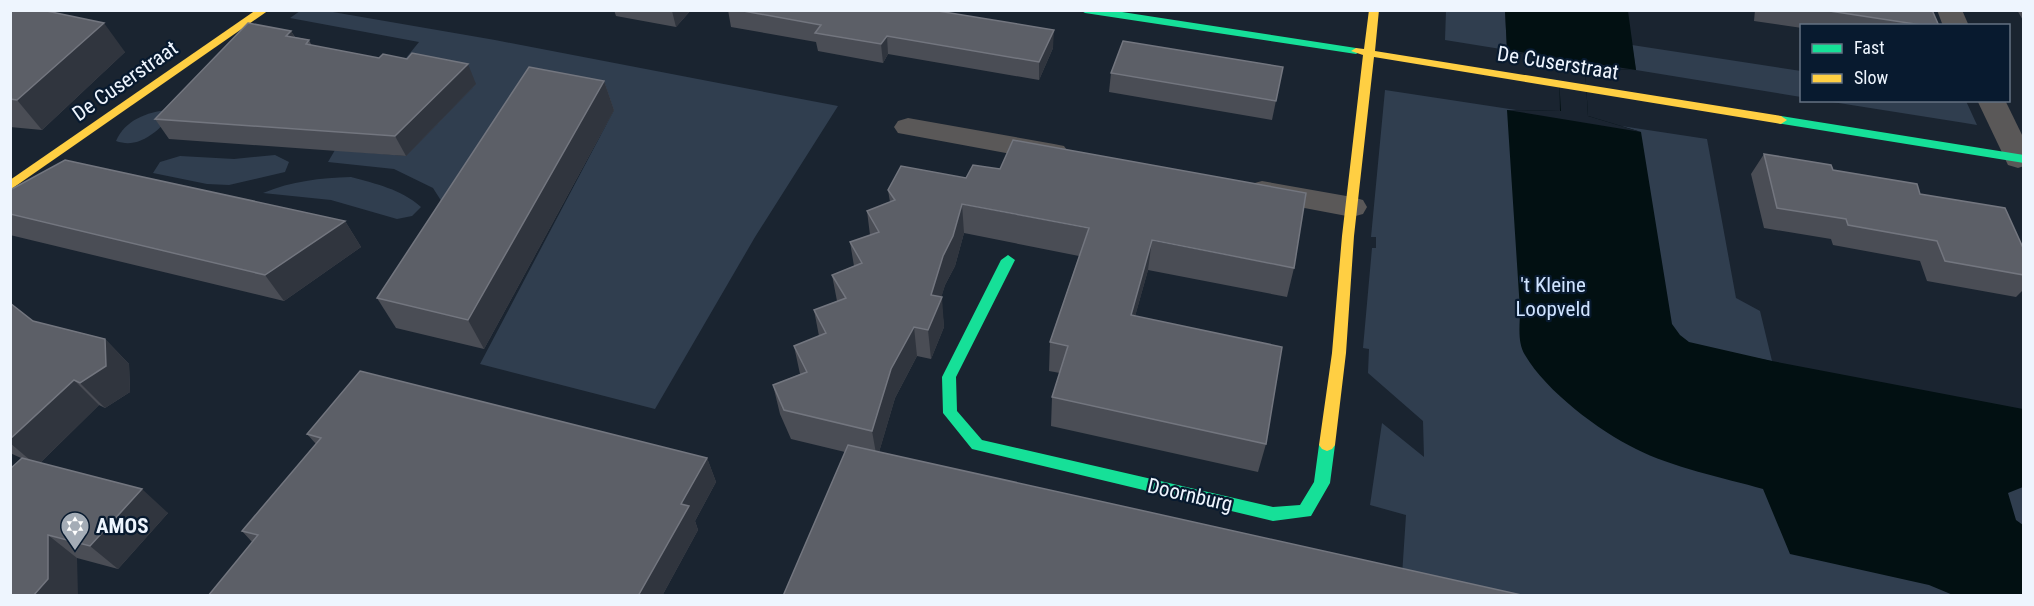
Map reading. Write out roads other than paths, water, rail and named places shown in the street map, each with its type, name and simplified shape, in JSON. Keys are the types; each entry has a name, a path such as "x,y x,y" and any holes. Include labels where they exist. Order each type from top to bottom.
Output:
{"street":[{"name":"De Cuserstraat","path":"10,186 264,10"},
{"name":"De Cuserstraat","path":"1085,10 2020,158"},
{"name":"Doornburg","path":"1008,260 950,377 950,412 977,445 1273,514 1305,512 1322,483 1339,353 1348,236 1374,10"},
{"path":"1949,10 1955,24"},
{"path":"1992,102 2020,158"},
{"path":"908,127 1084,159"},
{"path":"1236,186 1352,207"}],"place":[{"name":"AMOS","path":"75,552"}],"park label":[{"name":"'t Kleine Loopveld","path":"1553,297"}]}
